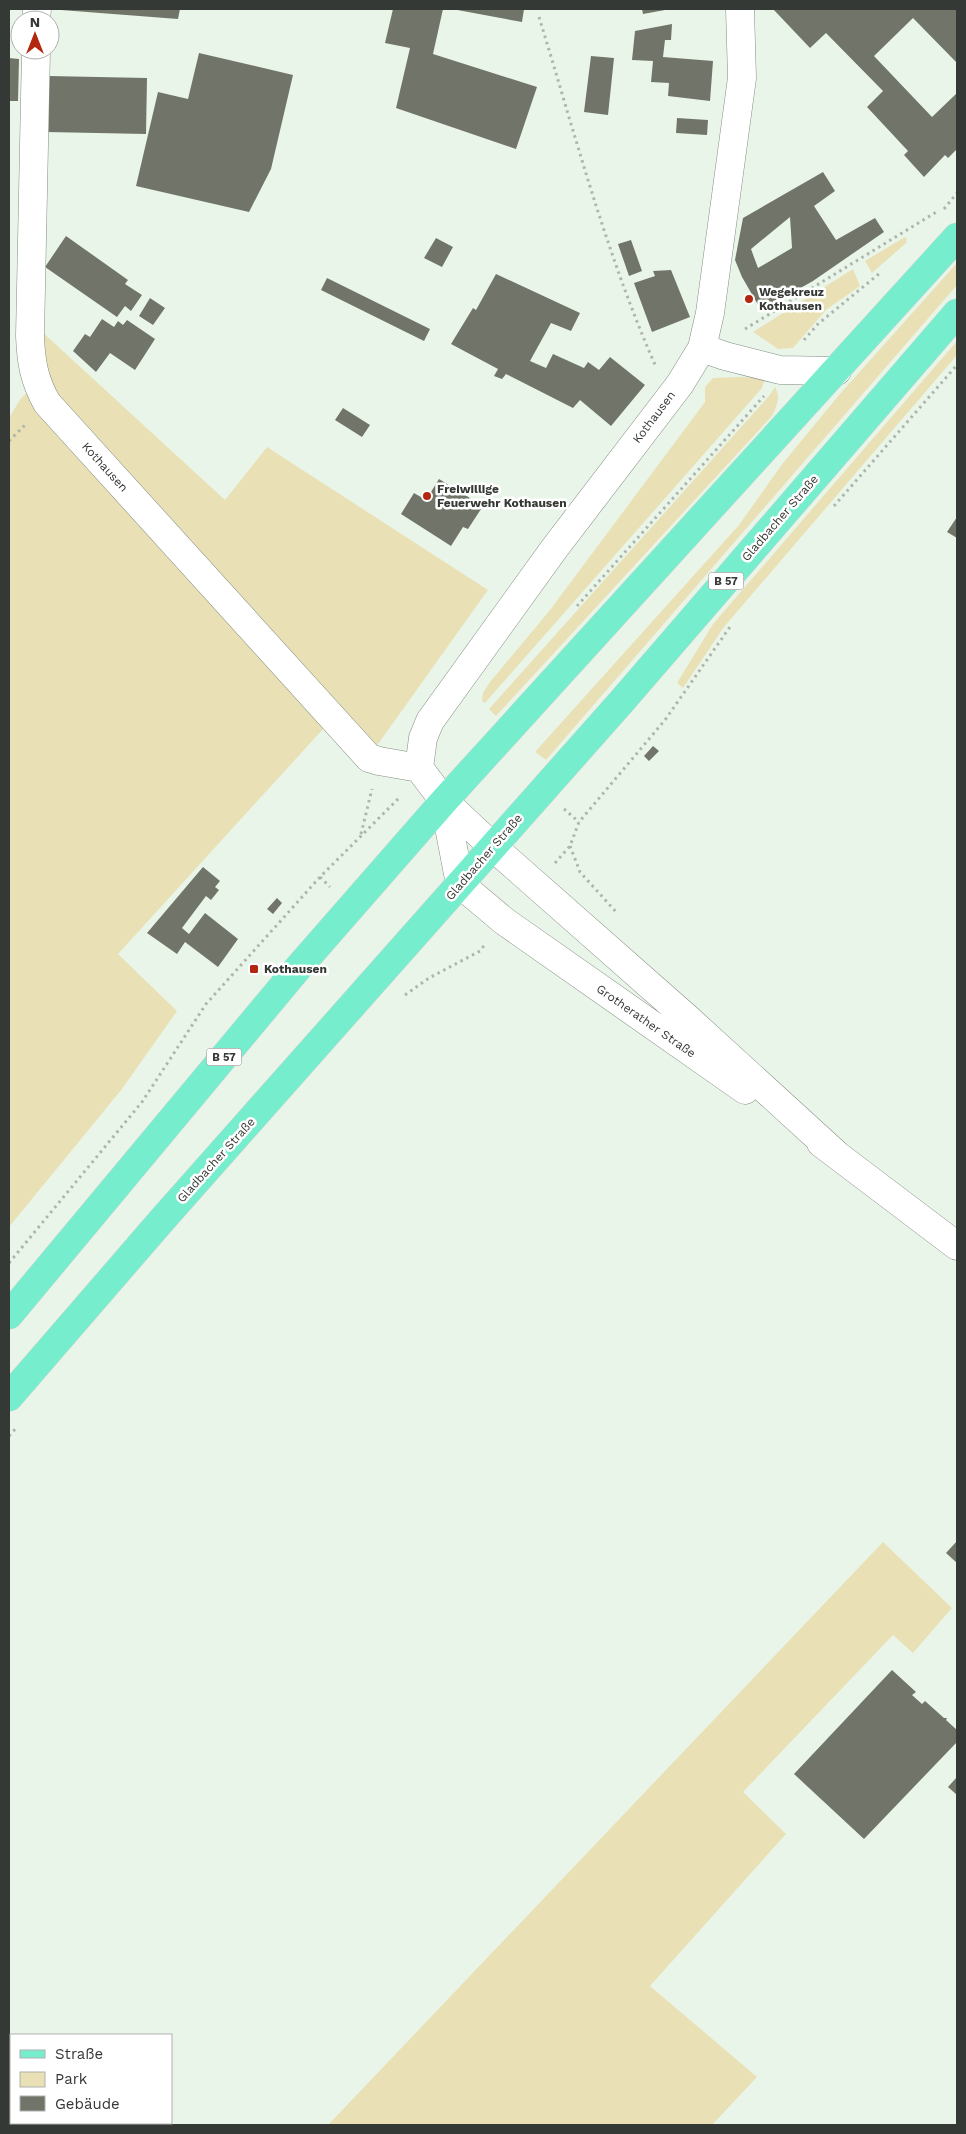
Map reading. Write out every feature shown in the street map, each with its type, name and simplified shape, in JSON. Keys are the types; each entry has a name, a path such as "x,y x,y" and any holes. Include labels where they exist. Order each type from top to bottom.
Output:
{"main road":[{"name":"B 57","path":"9,1315 298,968 444,801 837,371 957,236"},
{"name":"Gladbacher Straße","path":"9,1397 162,1220 622,701 957,313"}],"street":[{"name":"Kothausen","path":"36,60 30,336 34,377 40,391 47,403 369,758 421,771 423,738 430,721 554,548 670,398 714,352 710,314 742,78 740,9"},
{"path":"714,352 780,370 837,371"},
{"path":"421,771 444,801 460,884"},
{"name":"Grotherather Straße","path":"444,801 836,1154"},
{"name":"Grotherather Straße","path":"460,884 504,921 836,1154 957,1246"}],"path":[{"path":"539,17 602,221 639,330 670,398"},
{"path":"935,219 957,193"},
{"path":"714,352 739,333 946,206"},
{"path":"571,612 764,396 780,370 818,324 884,270"},
{"path":"832,508 957,365"},
{"path":"570,846 579,822 665,720 734,620"},
{"path":"361,835 379,761"},
{"path":"9,1263 142,1102 206,1004 320,877 421,771"},
{"path":"404,995 429,978 480,951 504,921"},
{"path":"9,1436 22,1422"}],"green space":[{"path":"905,237 907,239 906,243 872,273 865,261"},
{"path":"957,263 957,285 546,760 535,752 739,525 783,463 839,395"},
{"path":"853,269 860,286 826,310 793,348 778,349 753,332"},
{"path":"39,329 225,500 267,447 488,590 361,768 324,728 118,954 177,1011 122,1089 9,1227 9,418 21,398 46,377"},
{"path":"957,341 957,355 724,627 683,688 677,683 713,624"},
{"path":"713,378 765,378 762,388 485,703 482,701 483,693 490,682 550,610 705,402 705,387"},
{"path":"775,387 778,398 772,416 496,716 489,709"},
{"path":"883,1542 952,1608 913,1653 893,1635 743,1792 786,1834 650,1986 757,2077 712,2125 328,2125"}],"building":[{"path":"48,9 180,9 178,19"},
{"path":"393,9 443,9 433,54 537,87 516,149 396,108 410,48 385,43"},
{"path":"452,9 524,9 522,22"},
{"path":"642,9 665,9 665,10 643,14"},
{"path":"773,9 957,9 957,63 913,18 874,56 932,117 957,93 957,149 948,158 945,155 924,177 904,155 908,151 867,107 883,91 826,33 810,48"},
{"path":"672,24 671,40 665,40 663,57 713,61 710,101 668,96 669,83 651,82 653,61 632,60 635,31"},
{"path":"199,53 293,75 271,169 249,212 136,186 158,92 188,99"},
{"path":"591,56 614,58 608,115 584,112"},
{"path":"9,58 10,60 19,60 18,101 9,101"},
{"path":"49,76 147,78 146,134 47,132"},
{"path":"677,118 708,120 707,135 676,133"},
{"path":"823,172 835,191 814,206 836,240 875,218 884,232 813,281 761,310 742,277 735,260 743,218","holes":["790,217 792,248 758,268 751,249"]},
{"path":"66,236 128,280 125,284 142,295 131,311 125,306 117,317 45,267"},
{"path":"436,238 453,247 442,267 424,258"},
{"path":"631,240 642,271 629,276 618,244"},
{"path":"671,270 690,317 652,332 634,283 655,276 653,271"},
{"path":"496,274 580,313 571,331 551,323 530,361 546,368 553,354 584,368 588,362 599,370 610,357 645,385 611,426 580,400 573,408 506,374 502,379 494,376 498,369 451,344 473,308 476,310"},
{"path":"327,278 430,329 424,341 321,290"},
{"path":"150,298 165,308 153,325 139,316"},
{"path":"102,319 114,327 118,321 123,325 127,320 155,339 135,370 110,353 96,372 73,351 85,334 90,337"},
{"path":"343,408 370,425 362,437 335,420"},
{"path":"439,479 483,506 468,529 463,527 451,546 401,514 414,493 426,500"},
{"path":"957,517 957,538 947,532"},
{"path":"653,746 659,751 649,761 644,756"},
{"path":"203,867 220,881 215,887 219,890 211,900 206,896 182,928 189,934 205,913 238,939 218,967 185,942 177,954 147,933"},
{"path":"277,898 282,903 273,914 267,909"},
{"path":"957,1541 957,1563 946,1553"},
{"path":"892,1670 916,1692 912,1695 922,1704 925,1701 944,1718 947,1718 946,1720 957,1730 957,1742 864,1839 794,1774"},
{"path":"957,1777 957,1795 948,1787"}],"place":[{"name":"Wegekreuz Kothausen","path":"749,299"},
{"name":"Freiwillige Feuerwehr Kothausen","path":"427,496"},
{"name":"Kothausen","path":"254,969"}]}
